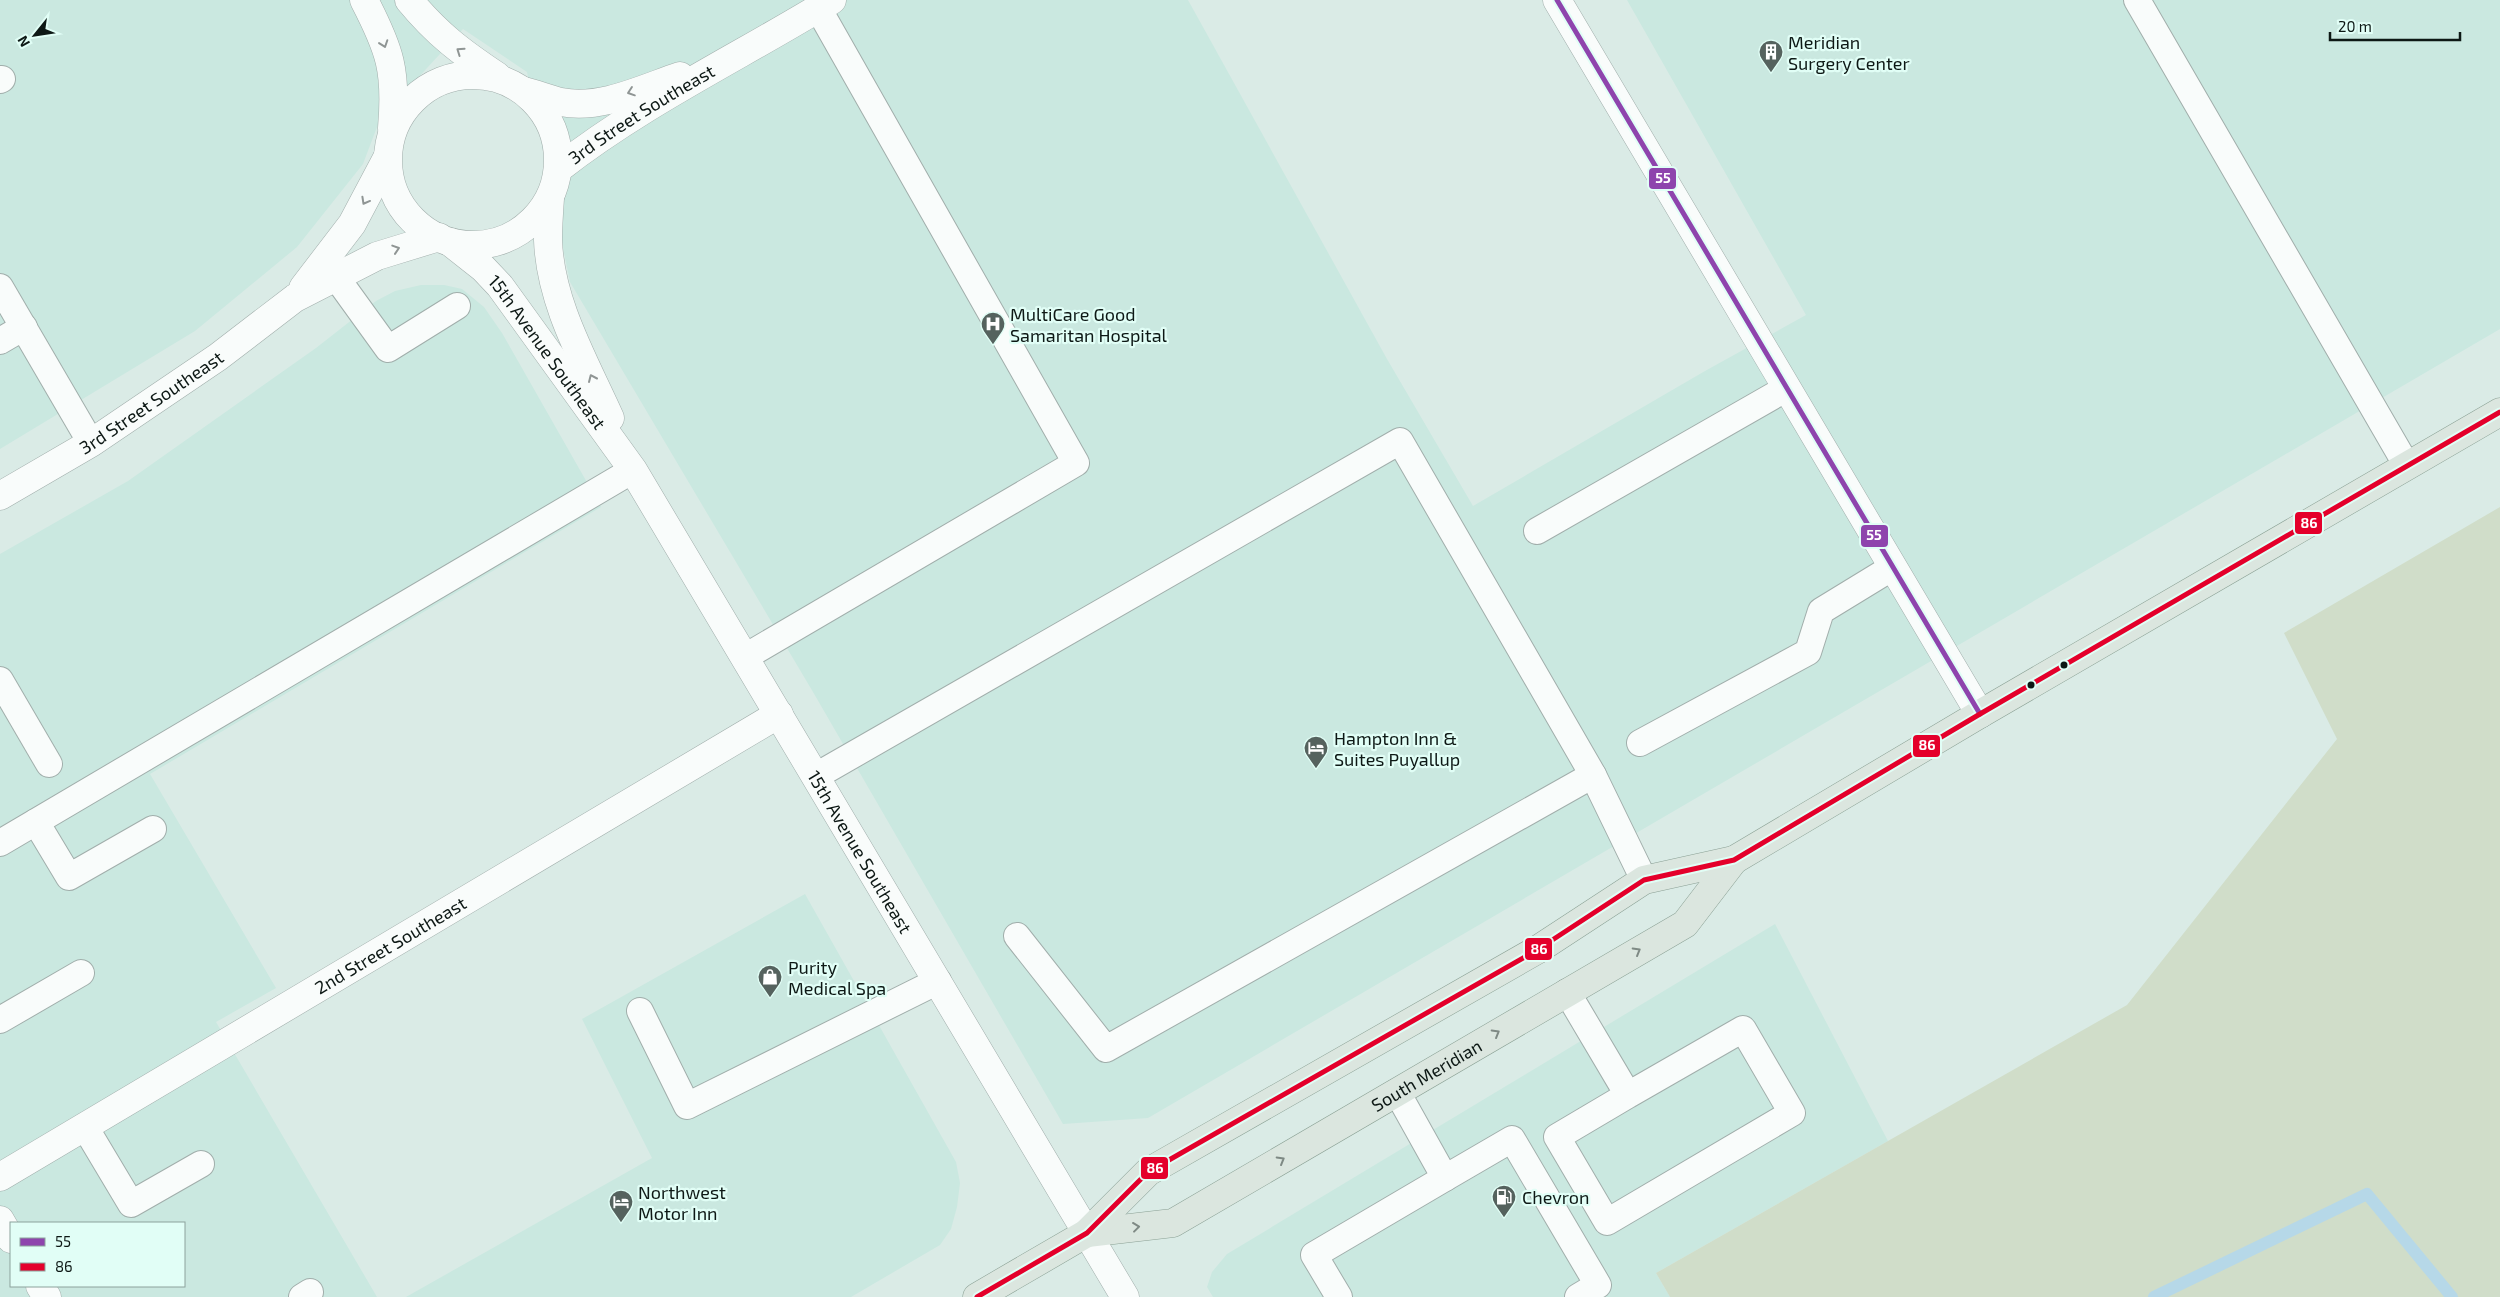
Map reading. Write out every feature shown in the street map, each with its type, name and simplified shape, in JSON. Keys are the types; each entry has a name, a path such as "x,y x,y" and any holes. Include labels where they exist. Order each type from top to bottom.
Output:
{"main road":[{"name":"South Meridian","path":"977,1297 1087,1233 1148,1172 1537,950 1644,880 1734,860 1980,714 2500,412"},
{"name":"South Meridian","path":"1087,1233 1173,1223 1684,924 1734,860"}],"street":[{"path":"364,0 380,30 392,67 395,93 392,132 387,158 391,186 404,211 424,230 444,240 479,245 508,238 532,221 550,198 558,170 556,140 544,113 512,85 454,48 428,24 409,0"},
{"path":"1557,0 1980,714"},
{"name":"3rd Street Southeast","path":"558,170 604,136 727,60 825,4"},
{"name":"3rd Street Southeast","path":"512,85 562,102 585,103 612,98 727,60"},
{"path":"392,132 404,108 424,89 448,78 474,74 512,85"},
{"name":"3rd Street Southeast","path":"295,298 325,262 352,224 387,158"},
{"name":"15th Avenue Southeast","path":"550,198 548,241 554,278 567,324 633,470"},
{"name":"3rd Street Southeast","path":"0,496 92,443 218,357 295,298 387,252 444,240"},
{"name":"15th Avenue Southeast","path":"444,240 484,268 500,286 633,470 1125,1297"},
{"name":"2nd Street Southeast","path":"0,1177 779,714"},
{"path":"0,1220 10,1236"}],"lane":[{"path":"2136,0 2407,466"},
{"path":"745,656 1076,463 825,4"},
{"path":"336,277 388,349 457,306"},
{"path":"0,287 92,443"},
{"path":"0,341 24,327"},
{"path":"1537,531 1787,388"},
{"path":"816,776 1400,441 1593,775 1644,880"},
{"path":"0,843 633,470"},
{"path":"1640,743 1808,652 1821,610 1893,567"},
{"path":"0,680 49,764"},
{"path":"1017,936 1106,1049 1593,775"},
{"path":"36,822 69,877 152,828"},
{"path":"0,1020 81,973"},
{"path":"640,1010 688,1106 938,981"},
{"path":"1567,992 1628,1095"},
{"path":"1743,1028 1792,1113 1607,1222 1557,1137 1628,1095 1743,1028"},
{"path":"1397,1092 1445,1178"},
{"path":"85,1127 131,1204 201,1164"},
{"path":"1339,1297 1314,1255 1512,1139 1593,1293"}],"shaded area":[{"path":"0,0 1188,0 1387,359 1473,506 1705,371 1806,315 1627,0 2500,0 2500,329 1148,1118 1063,1124 813,692 570,282 527,72 463,29 380,119 363,164 297,247 195,331 0,449"},
{"path":"421,285 444,285 462,289 484,307 502,333 601,507 150,774 276,988 216,1022 377,1297 0,1297 0,554 128,481 316,348 376,301 395,291"},
{"path":"2500,507 2500,1297 1670,1297 1656,1273 2127,1005 2337,739 2284,633"},
{"path":"805,894 956,1162 960,1183 957,1207 951,1229 940,1245 851,1297 406,1297 652,1158 582,1019"},
{"path":"1775,924 1888,1141 1656,1273 1670,1297 1213,1297 1207,1287 1212,1272 1227,1254"}],"waterway":[{"path":"2154,1297 2367,1194 2452,1297"}],"transit line":[{"name":"55","path":"1557,0 1980,714"},
{"name":"86","path":"977,1297 1087,1233 1148,1172 1537,950 1644,880 1734,860 1980,714 2500,412"}],"place":[{"name":"Meridian Surgery Center","path":"1771,73"},
{"name":"MultiCare Good Samaritan Hospital","path":"993,345"},
{"name":"Hampton Inn & Suites Puyallup","path":"1316,769"},
{"name":"Purity Medical Spa","path":"770,998"},
{"name":"Chevron","path":"1504,1218"},
{"name":"Northwest Motor Inn","path":"621,1223"}]}
